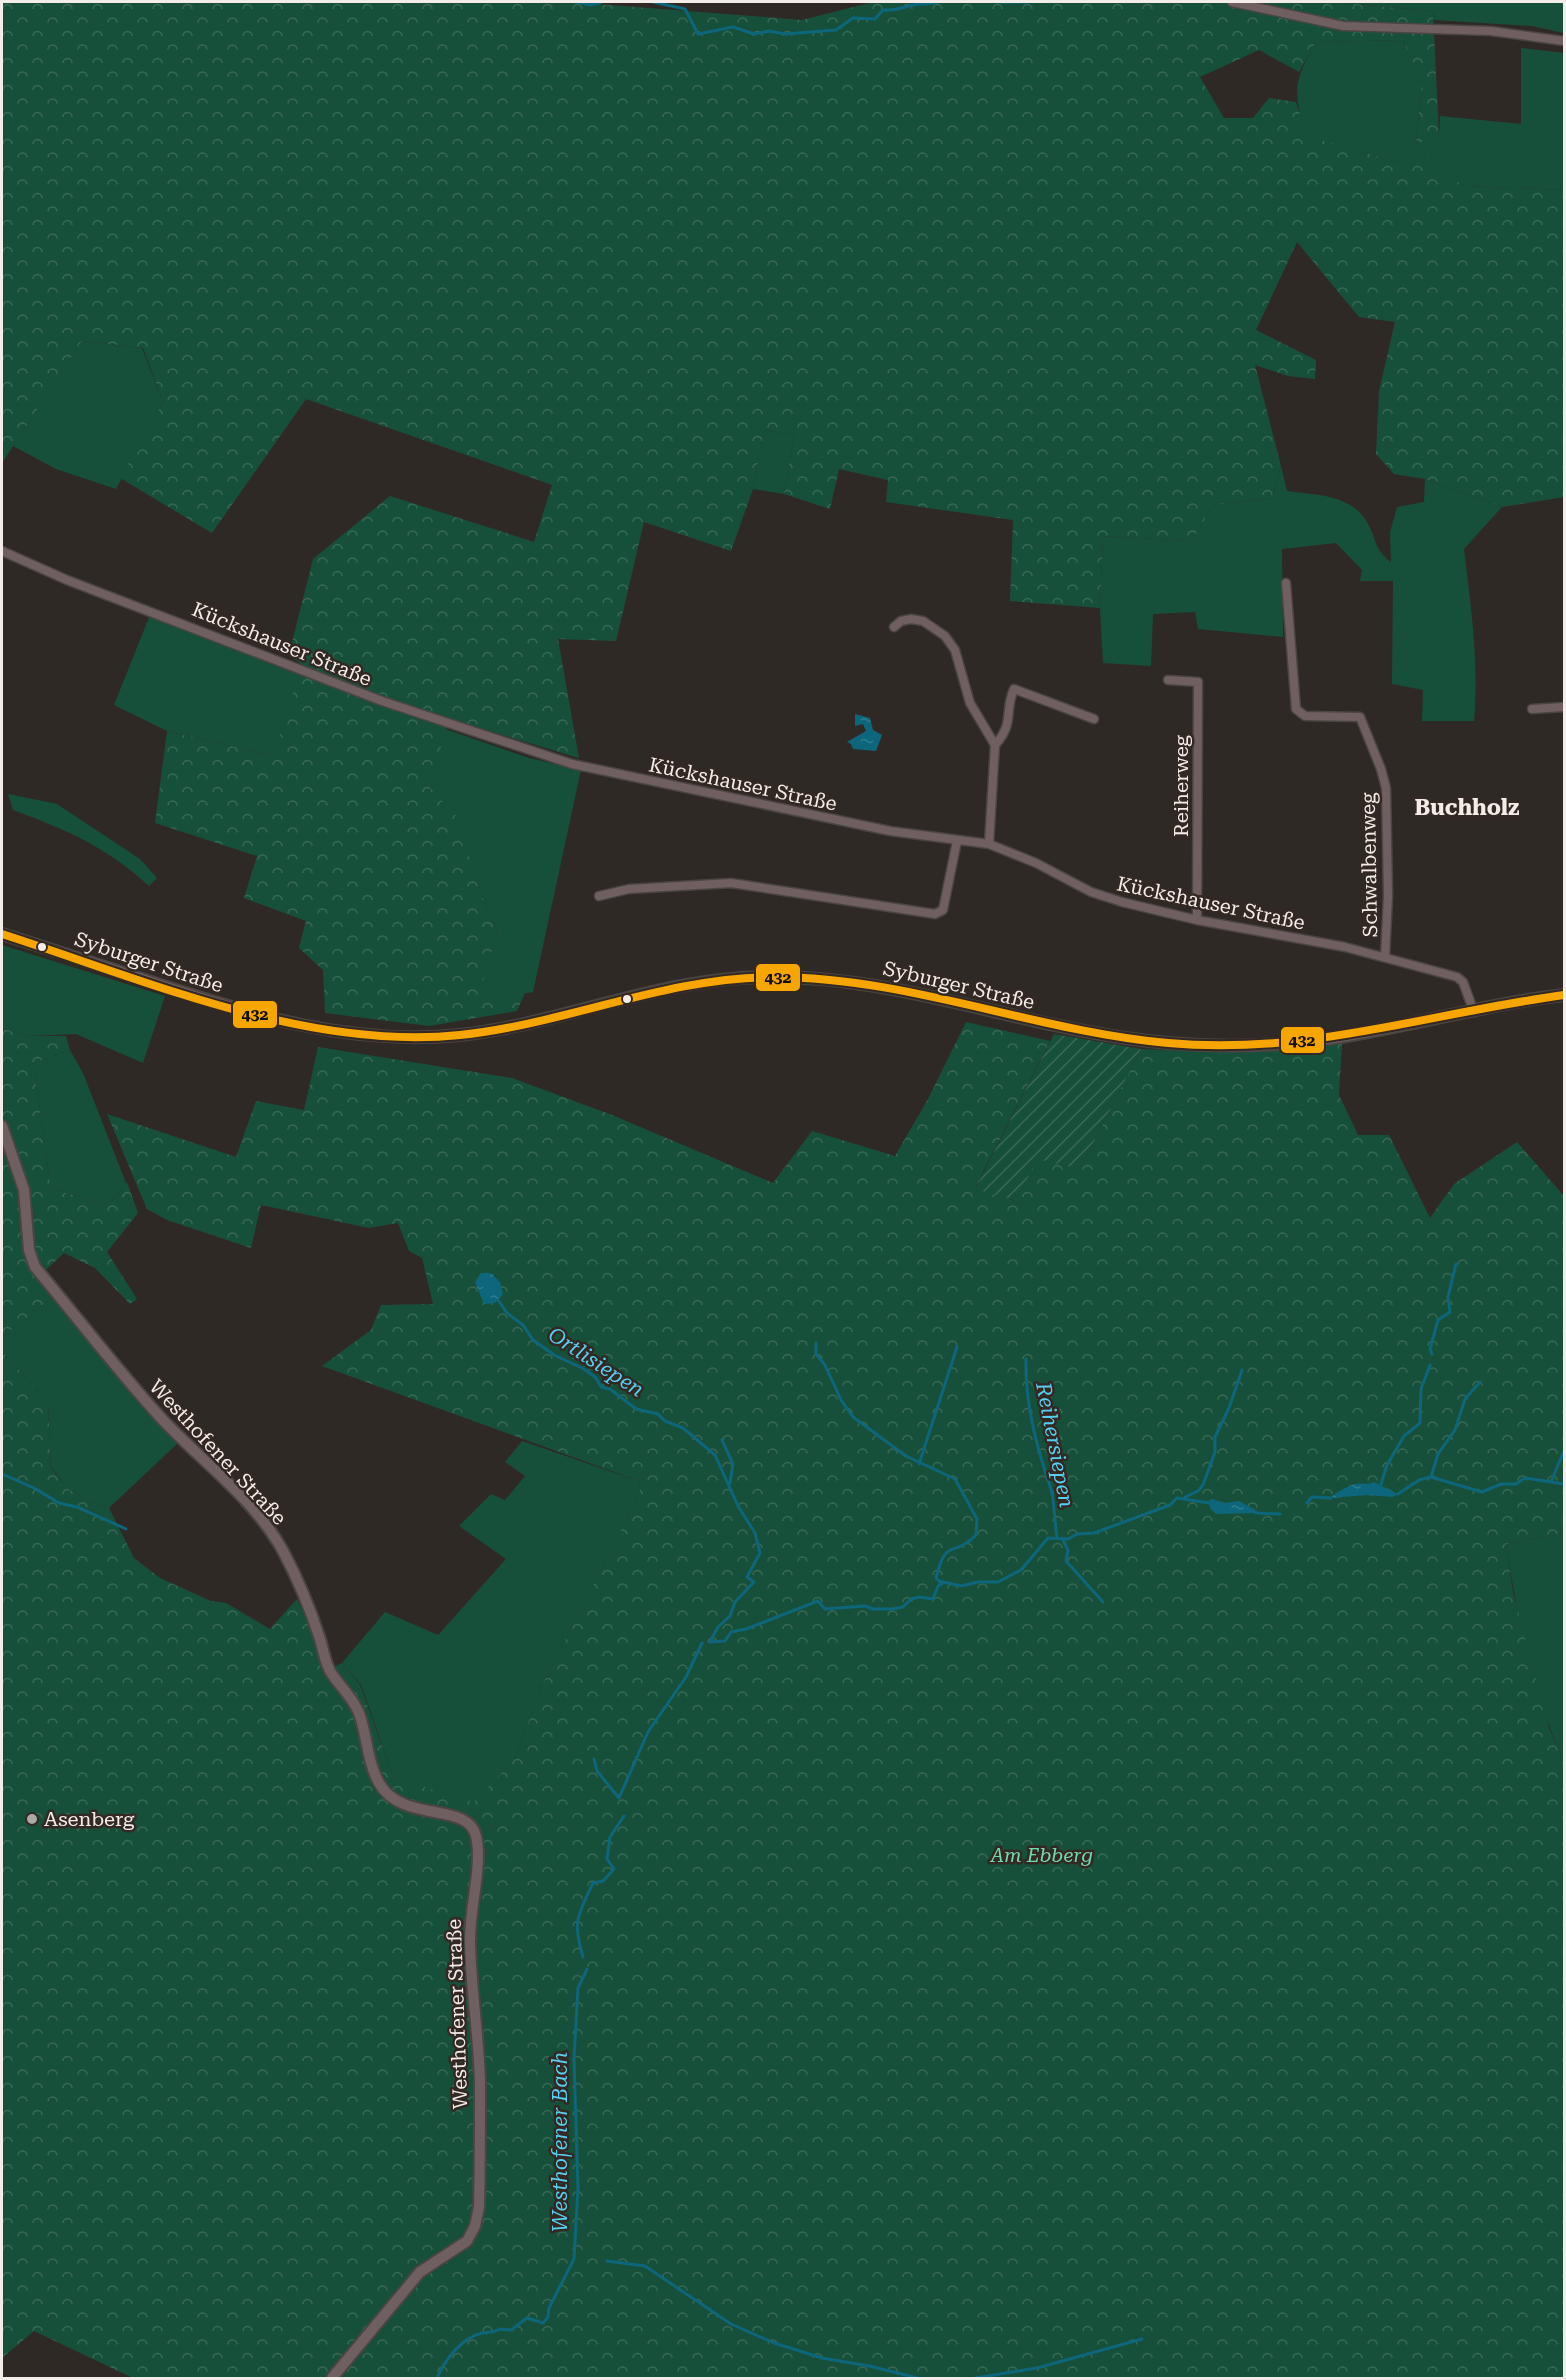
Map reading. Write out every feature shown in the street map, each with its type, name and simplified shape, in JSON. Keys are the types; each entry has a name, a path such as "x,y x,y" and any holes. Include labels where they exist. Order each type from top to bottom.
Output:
{"street":[{"path":"1232,2 1343,26 1491,31 1564,41"},
{"name":"Kückshauser Straße","path":"2,551 67,580 382,702 521,749 572,764 746,802 890,831 989,844 1036,862 1106,898 1197,920 1385,957 1457,977 1463,982 1474,1012"},
{"name":"Schwalbenweg","path":"1286,583 1296,709 1305,716 1360,717 1381,769 1387,806 1385,957"},
{"path":"894,627 901,621 911,619 923,621 945,636 955,650 970,703 995,745"},
{"name":"Reiherweg","path":"1168,680 1198,682 1197,920"},
{"path":"989,844 995,745 1010,721 1014,689 1094,719"},
{"path":"1532,709 1564,707"},
{"path":"599,896 629,889 731,883 935,914 943,910 957,841"},
{"name":"Syburger Straße","path":"2,934 261,1017 328,1031 379,1036 458,1035 495,1030 672,986 772,977 824,978 888,986 1071,1029 1123,1038 1189,1044 1241,1045 1311,1041 1564,995"},
{"name":"Westhofener Straße","path":"2,1126 24,1190 29,1250 35,1267 162,1419 234,1490 282,1549 304,1593 329,1670 347,1691 358,1712 373,1771 381,1786 393,1799 409,1808 429,1813 442,1812 468,1822 476,1833 478,1853 471,1909 470,1942 480,2083 479,2197 476,2226 466,2241 420,2272 332,2379"}],"green space":[{"path":"2,2 572,2 802,20 873,2 1332,2 1433,11 1439,136 1416,144 1422,82 1403,40 1316,42 1299,72 1259,50 1200,77 1224,118 1253,118 1269,98 1296,102 1307,136 1400,163 1425,153 1434,166 1465,186 1564,190 1564,497 1502,507 1425,479 1394,474 1376,454 1379,391 1395,322 1359,317 1297,242 1256,330 1316,360 1315,379 1288,376 1255,365 1281,466 1272,498 1213,505 1192,541 1103,536 1100,608 1010,601 1013,520 886,502 888,480 839,469 830,509 784,494 794,435 764,430 753,489 731,551 644,522 616,641 558,639 579,758 449,719 430,788 457,817 477,883 497,933 477,1001 525,993 517,1011 429,1026 325,1013 323,970 299,948 306,921 244,898 257,856 155,823 167,731 273,756 302,665 289,654 313,559 390,496 534,542 552,485 306,399 212,533 120,478 163,402 143,348 82,341 2,463"},
{"path":"1332,2 1564,2 1564,33 1532,26 1434,20 1433,11"},
{"path":"1403,40 1422,82 1416,143 1439,136 1440,116 1521,124 1521,48 1564,53 1564,190 1465,186 1434,166 1400,163 1306,136 1297,88 1303,67 1316,42"},
{"path":"82,341 142,348 163,402 116,489 56,469 13,446"},
{"path":"764,430 794,435 784,494 753,489"},
{"path":"1281,466 1287,491 1330,497 1358,511 1369,525 1381,552 1391,562 1390,532 1397,507 1424,502 1425,479 1502,507 1464,549 1475,656 1474,721 1422,721 1423,690 1392,684 1393,581 1360,581 1362,570 1336,543 1282,549 1283,637 1198,629 1195,612 1153,614 1151,666 1103,663 1100,608 1103,536 1192,541 1213,505 1272,498"},
{"path":"150,615 301,672 273,756 167,731 114,705"},
{"path":"445,729 529,758 581,770 533,992 476,1002 497,933 477,883 430,788"},
{"path":"8,794 57,804 140,859 157,878 149,886 117,860 85,840 13,810"},
{"path":"2,945 165,996 143,1063 76,1034 27,1036 2,1028"},
{"name":"Am Ebberg","path":"966,1022 1050,1041 975,1188 1015,1201 1037,1158 1080,1169 1141,1049 1213,1052 1342,1044 1339,1095 1358,1135 1389,1135 1430,1218 1454,1184 1517,1142 1564,1196 1564,1533 1506,1544 1513,1592 1549,1728 1564,1763 1564,2378 133,2378 34,2331 2,2358 2,1351 48,1402 51,1468 68,1489 88,1501 109,1508 134,1558 160,1578 211,1601 226,1603 270,1629 297,1599 329,1669 342,1663 360,1685 394,1778 474,1802 515,1759 541,1687 640,1493 639,1481 322,1366 371,1330 381,1305 433,1304 422,1258 409,1251 398,1223 369,1228 261,1205 251,1248 167,1220 147,1209 107,1114 236,1157 256,1101 304,1110 318,1047 512,1078 612,1115 773,1183 812,1131 895,1156 928,1099"},
{"path":"2,1028 27,1036 66,1036 70,1050 29,1065 35,1075 51,1189 109,1205 127,1182 138,1213 107,1252 137,1299 130,1304 95,1268 64,1253 38,1277 55,1296 2,1337"},
{"path":"1054,1034 1141,1049 1080,1169 1037,1159 1016,1201 975,1189"},
{"path":"70,1050 83,1073 126,1183 109,1205 51,1189 35,1075 28,1065"},
{"path":"55,1296 148,1412 178,1443 109,1508 88,1501 68,1489 51,1467 48,1402 2,1351 2,1337"},
{"path":"522,1441 639,1481 640,1493 541,1687 515,1759 474,1803 394,1778 361,1685 342,1663 385,1612 438,1635 506,1559 459,1526 491,1494 505,1500 525,1476 505,1462"},
{"path":"1564,1533 1564,1763 1535,1683 1515,1600 1506,1544"}],"water":[{"path":"855,714 870,718 873,730 882,735 876,751 853,749 847,742 866,731 863,724 855,726"},
{"path":"481,1273 491,1273 500,1282 503,1294 495,1303 484,1304 475,1282"},
{"path":"1374,1482 1398,1494 1393,1497 1367,1495 1331,1498 1353,1485"},
{"path":"1209,1500 1225,1503 1239,1501 1257,1511 1255,1513 1216,1514 1210,1508"}],"waterway":[{"path":"576,2 591,5 602,2"},
{"path":"653,2 685,9 698,34 733,27 754,34 769,31 785,34 836,30 853,18 875,19 883,10 938,2"},
{"path":"997,2 1029,2"},
{"path":"1432,1354 1430,1349 1438,1320 1450,1312 1448,1297 1456,1264"},
{"name":"Ortlisiepen","path":"498,1300 507,1313 523,1325 533,1340 554,1355 584,1369 596,1378 601,1387 610,1389 636,1409 658,1414 665,1421 683,1428 715,1455 738,1506 755,1533 760,1553 747,1577 754,1582 735,1602 730,1616 718,1627 710,1642"},
{"path":"816,1343 816,1354 825,1365 841,1400 853,1417 906,1456 955,1479 977,1519 976,1535 962,1546 951,1549 944,1557 936,1578 940,1582"},
{"path":"919,1464 957,1347"},
{"name":"Reihersiepen","path":"1026,1359 1029,1408 1040,1455 1052,1492 1057,1536"},
{"path":"1381,1484 1387,1465 1404,1436 1420,1423 1421,1389 1430,1365"},
{"path":"1185,1497 1198,1491 1203,1485 1215,1452 1215,1437 1229,1408 1242,1370"},
{"path":"1431,1477 1438,1454 1455,1430 1465,1399 1480,1382"},
{"path":"722,1440 733,1464 730,1483"},
{"path":"1551,1482 1564,1451"},
{"path":"2,1474 34,1488 59,1503 77,1507 126,1529"},
{"name":"Westhofener Bach","path":"1398,1494 1419,1480 1431,1477 1482,1492 1501,1484 1516,1484 1525,1478 1564,1484"},
{"name":"Westhofener Bach","path":"1307,1503 1312,1497 1331,1498"},
{"name":"Westhofener Bach","path":"710,1642 725,1641 731,1632 746,1629 818,1601 825,1609 865,1606 873,1609 892,1609 903,1607 911,1599 920,1597 933,1599 938,1586 942,1584 939,1581 961,1586 978,1582 998,1582 1021,1570 1048,1538 1068,1539 1077,1534 1094,1533 1170,1505 1177,1498 1209,1503"},
{"name":"Westhofener Bach","path":"1256,1513 1280,1514"},
{"path":"1062,1538 1068,1550 1066,1561 1103,1602"},
{"name":"Westhofener Bach","path":"594,1759 597,1771 619,1798 648,1732 686,1677 702,1643"},
{"name":"Westhofener Bach","path":"583,1957 577,1926 580,1911 593,1883 603,1881 614,1869 607,1859 610,1837 624,1816"},
{"name":"Westhofener Bach","path":"437,2378 444,2364 455,2351 474,2336 500,2329 511,2330 527,2318 543,2323 548,2317 549,2308 574,2259 578,2189 574,2058 578,1988 587,1969"},
{"path":"607,2261 645,2266 731,2324 774,2343 822,2358 918,2378"},
{"path":"975,2378 1037,2368 1142,2339"}],"transit line":[{"name":"432","path":"2,934 228,1008 286,1022 344,1032 403,1037 460,1035 499,1029 655,992 734,979 774,977 824,979 873,986 1118,1037 1168,1043 1219,1045 1269,1044 1368,1031 1564,995"}],"place":[{"name":"Asenberg","path":"32,1819"}],"district":[{"name":"Buchholz","path":"1467,807"}]}
